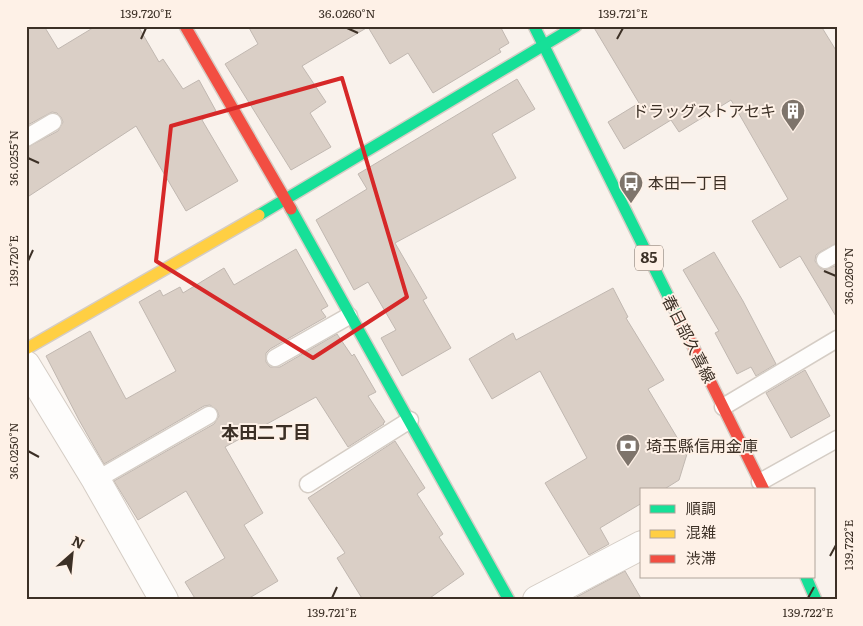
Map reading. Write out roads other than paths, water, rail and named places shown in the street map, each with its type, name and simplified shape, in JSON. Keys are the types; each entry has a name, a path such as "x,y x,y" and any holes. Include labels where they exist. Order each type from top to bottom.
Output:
{"street":[{"path":"185,26 286,200 509,600"},
{"name":"春日部久喜線","path":"534,26 723,407 757,487"},
{"path":"26,349 286,200 576,26"},
{"path":"26,364 96,480 164,600"},
{"path":"537,600 640,546"},
{"path":"806,578 816,600"}],"lane":[{"path":"26,138 53,122"},
{"path":"275,358 349,316"},
{"path":"723,407 837,339"},
{"path":"96,480 209,414"},
{"path":"308,484 410,420"},
{"path":"757,487 837,438"}],"place":[{"name":"ドラッグストアセキ","path":"793,132"},
{"name":"本田一丁目","path":"631,204"},
{"name":"埼玉縣信用金庫","path":"628,467"}],"district":[{"name":"本田二丁目","path":"266,433"}]}
